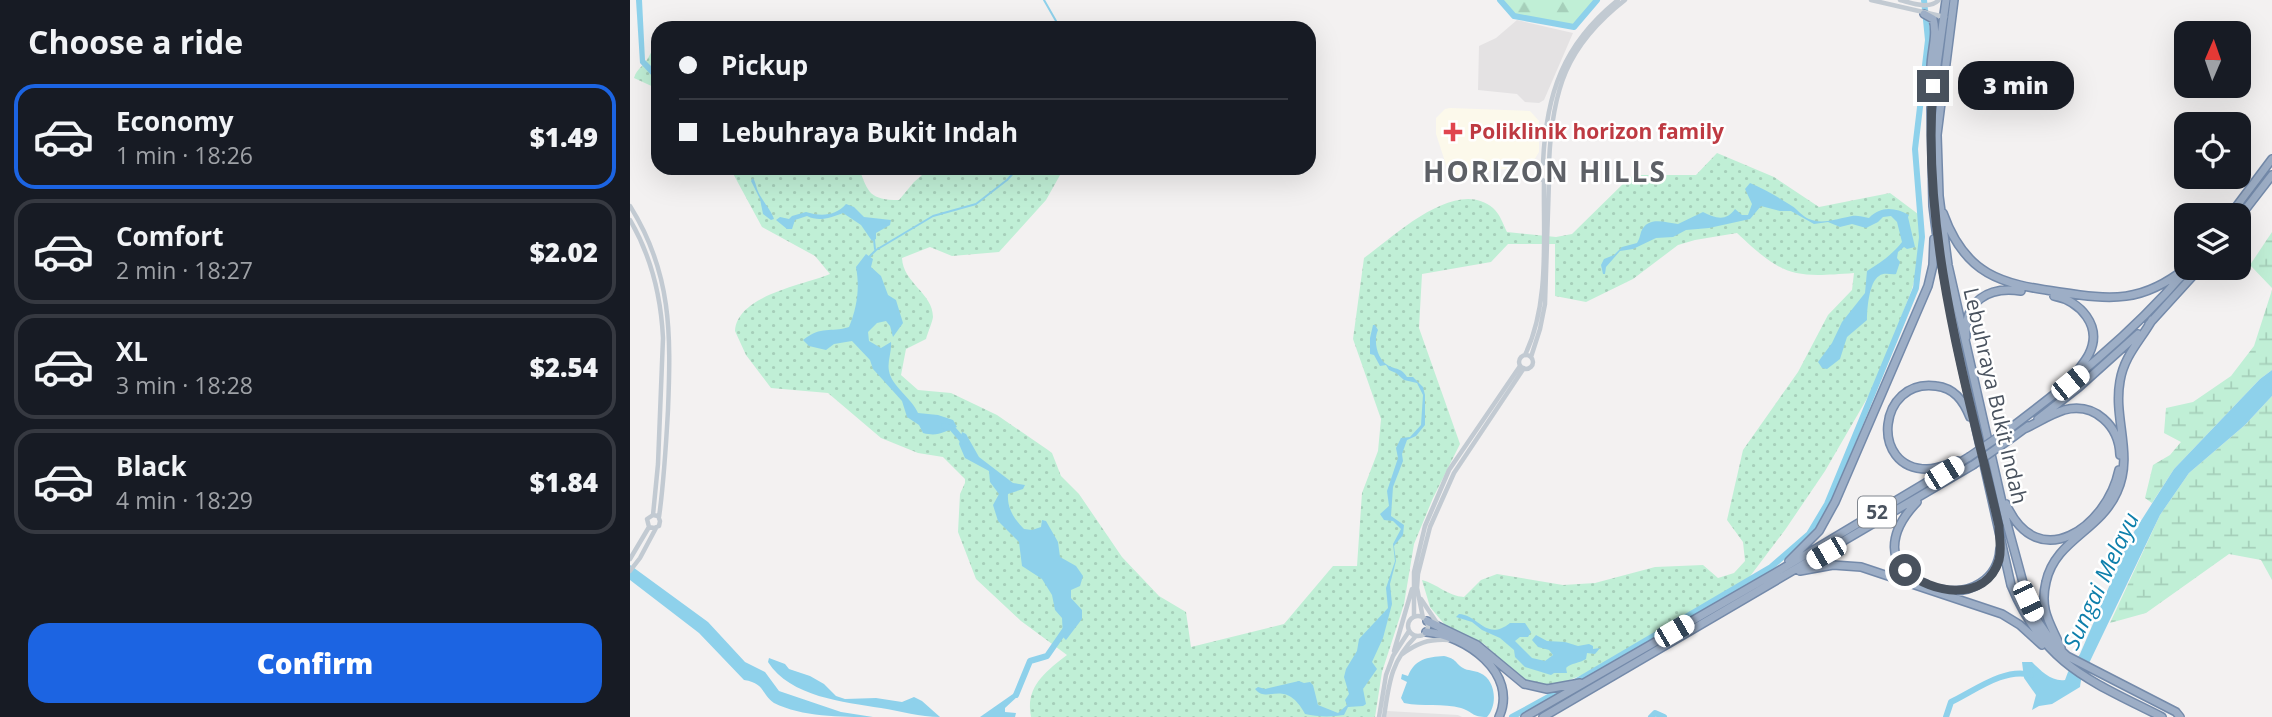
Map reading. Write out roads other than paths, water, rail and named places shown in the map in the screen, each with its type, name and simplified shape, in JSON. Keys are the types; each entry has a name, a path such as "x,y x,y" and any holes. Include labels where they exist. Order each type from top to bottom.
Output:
{"highway":[{"name":"Lebuhraya Bukit Indah","path":"1946,0 1947,18 1938,124 1939,195 1948,265 2028,601 2039,623 2069,662 2176,712 2180,717"},
{"name":"Lebuhraya Bukit Indah","path":"1954,0 1947,18 1933,86 1930,145 1933,206 1956,339 2011,585 2020,606 2048,647 2087,678 2162,717"},
{"path":"1924,14 1933,19 1935,28 1930,61 1933,86"},
{"path":"2239,203 2272,159"},
{"path":"2250,203 2272,175"},
{"path":"1939,195 1949,229 1965,254 1987,273 2017,286 2098,298 2124,298 2155,289 2174,277"},
{"path":"1787,570 1819,531 1832,510 1928,286 1933,265 1933,206"},
{"name":"52","path":"1525,717 1973,465 2136,324 2176,280"},
{"name":"52","path":"1543,717 1968,458 2024,429 2079,387 2152,320 2189,280"},
{"path":"1968,355 1968,316 1975,304 1987,294 2010,290 2063,298 2082,310 2091,324 2093,334 2089,354 2070,383"},
{"path":"2061,650 2062,646 2051,629 2045,611 2047,577 2059,553 2099,520 2119,488 2125,457 2118,405 2120,382 2131,351 2152,320"},
{"path":"1968,458 1932,469 1920,469 1905,463 1889,442 1887,427 1890,412 1898,399 1912,390 1927,385 1939,386 1951,390 1962,400 1978,433"},
{"path":"2000,490 2014,521 2022,530 2039,539 2052,540 2067,538 2083,528 2104,505 2114,487 2120,463 2119,445 2114,430 2101,416 2085,410 2068,410 2024,429"},
{"path":"1922,496 1898,525 1895,548 1898,561 1905,570 1915,579 1930,585 1961,591 1974,588 1984,581 1994,570 1999,557 1999,526"},
{"path":"1787,570 1832,565 1868,569 2002,614 2020,625 2041,645 2048,647"},
{"path":"1425,619 1482,648 1524,684 1547,689 1584,683"},
{"path":"1426,632 1441,634 1471,649 1490,664 1499,676 1504,696 1499,717"}],"street":[{"path":"1546,163 1544,127 1559,75 1586,29 1618,0"},
{"path":"1546,163 1556,99 1571,61 1590,32 1625,0"},
{"path":"1871,0 1947,18"},
{"path":"1900,0 1929,5 1936,4 1939,0"},
{"path":"1546,163 1553,166 1555,174 1546,181"},
{"path":"1546,163 1537,168 1536,174 1546,181"},
{"path":"1395,657 1416,636 1426,632 1417,588 1418,574 1430,527 1454,472 1522,367 1520,359 1528,356 1540,329 1545,304 1546,181"},
{"path":"630,206 657,263 669,317 670,348 660,523 630,571"},
{"path":"630,220 650,265 662,318 658,464 653,515"},
{"path":"1382,717 1425,526 1449,470 1522,367 1532,365 1528,356"},
{"path":"653,515 659,517"},
{"path":"632,557 649,527 647,519 653,515"},
{"path":"649,527 656,528"},
{"path":"1395,657 1414,617 1414,572"},
{"path":"1417,588 1430,615 1446,631"},
{"path":"1414,617 1425,619"},
{"path":"1409,631 1416,636"},
{"path":"1395,657 1429,639 1452,640"}],"water":[{"path":"636,0 642,0 645,60 651,66 651,75 640,63"},
{"path":"753,178 774,219 771,220 763,214 760,199 751,181"},
{"path":"1750,183 1814,221 1854,216 1869,218 1878,211 1888,209 1909,215 1915,247 1904,247 1898,252 1897,258 1900,262 1896,274 1883,274 1876,279 1869,296 1867,320 1847,337 1840,359 1827,369 1822,368 1818,362 1832,343 1842,322 1865,293 1867,271 1886,258 1902,242 1897,222 1891,216 1883,217 1866,228 1852,224 1840,227 1828,222 1814,224 1791,211 1761,206 1750,219 1686,230 1673,237 1656,238 1633,249 1620,251 1603,274 1601,265 1604,259 1614,255 1622,247 1637,243 1648,223 1658,221 1678,224 1703,212 1724,217 1735,209 1742,215 1748,215 1752,204 1745,189"},
{"path":"846,204 854,207 864,217 891,220 890,225 876,233 876,239 872,241 861,225 843,213 820,219 807,216 795,220 792,229 787,229 776,220 780,217 789,219 806,212 821,215 832,213"},
{"path":"866,254 873,259 871,267 881,276 888,295 896,300 903,323 893,337 886,321 877,323 868,332 869,341 881,348 891,342 891,377 918,413 953,420 957,427 937,434 923,433 919,425 907,417 902,401 852,341 834,344 826,350 809,346 803,340 821,331 849,327 857,298 856,267"},
{"path":"1373,325 1378,330 1376,345 1379,355 1385,363 1407,377 1413,377 1423,387 1425,425 1416,436 1407,440 1402,454 1403,461 1393,487 1391,516 1404,525 1403,535 1394,546 1396,561 1390,584 1392,604 1383,638 1372,662 1377,669 1363,689 1366,704 1348,707 1344,715 1310,715 1305,714 1291,697 1260,693 1255,689 1299,681 1310,682 1318,705 1338,713 1347,705 1345,700 1349,694 1344,677 1346,669 1357,651 1359,639 1388,608 1386,588 1395,561 1393,544 1401,529 1393,521 1384,520 1380,514 1389,506 1387,491 1398,458 1396,448 1401,438 1410,437 1421,425 1423,395 1417,383 1404,380 1386,365 1380,366 1374,355 1370,354"},
{"path":"2272,370 2272,396 2245,425 2189,473 2160,515 2080,687 2052,704 2032,710 2036,695 2024,678 2022,662 2032,662 2051,678 2065,680 2080,654 2130,538 2174,469 2260,379"},
{"path":"962,432 966,434 979,457 1013,483 1025,485 1023,489 1008,494 1010,509 1020,525 1024,529 1032,530 1041,527 1042,520 1046,521 1058,542 1060,557 1076,566 1083,576 1080,586 1071,590 1071,598 1082,610 1082,619 1066,640 1063,637 1062,618 1055,610 1052,595 1042,579 1022,566 1019,542 998,521 993,505 999,494 990,482 989,471 965,458 959,444"},
{"path":"630,565 708,622 745,662 765,672 779,691 841,712 873,717 809,714 774,703 759,686 744,680 699,633 630,580"},
{"path":"1459,614 1495,630 1510,623 1525,623 1531,632 1528,637 1520,637 1515,641 1532,658 1545,661 1553,655 1549,650 1538,647 1532,640 1536,635 1547,641 1578,646 1589,644 1593,649 1600,648 1595,654 1587,653 1586,659 1568,666 1567,673 1551,675 1525,667 1515,657 1514,650 1500,638 1472,622 1456,617"},
{"path":"1444,656 1465,669 1480,673 1489,681 1494,700 1487,717 1454,707 1404,703 1401,698 1407,682 1401,679 1402,674 1408,676 1422,660"},
{"path":"769,658 810,676 824,684 836,696 845,699 876,698 902,702 914,697 940,717 819,696 790,683 778,674 768,662"},
{"path":"1020,689 1018,696 1005,708 1005,712 1016,713 1015,717 980,717"}],"waterway":[{"path":"1044,0 1056,21"},
{"path":"1500,0 1514,16 1574,27 1597,0"},
{"path":"1575,682 1771,567 1809,534 1827,504 1916,288 1922,237 1915,149 1928,40 1924,0"},
{"path":"868,258 876,250 933,216 976,204 1012,175"},
{"path":"874,240 875,249"},
{"path":"944,426 952,428 965,443"},
{"path":"1016,695 1030,661 1047,656 1065,630"},
{"name":"Sungai Melayu","path":"1946,717 1951,702 1990,681 2011,674 2031,675"},
{"path":"1512,717 1565,688"},
{"name":"Sungai Melayu","path":"1651,717 1655,713 1664,717"}],"place":[{"name":"Poliklinik horizon family","path":"1453,132"}],"district":[{"name":"HORIZON HILLS","path":"1545,172"}]}
